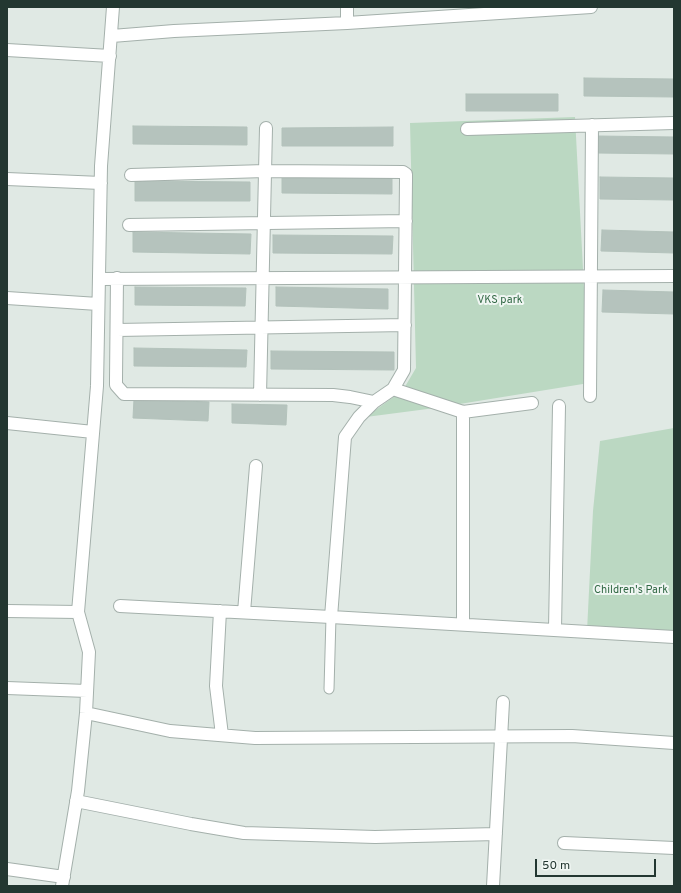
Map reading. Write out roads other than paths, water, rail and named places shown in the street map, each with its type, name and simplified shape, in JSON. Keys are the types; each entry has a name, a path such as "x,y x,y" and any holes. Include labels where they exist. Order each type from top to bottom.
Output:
{"street":[{"path":"7,869 63,882 76,801 86,713 89,652 78,612 97,386 100,183 113,7"},
{"path":"347,7 347,23"},
{"path":"112,36 174,31 347,23 591,7"},
{"path":"7,50 110,56"},
{"path":"467,129 674,123"},
{"path":"590,396 592,125"},
{"path":"260,395 266,128"},
{"path":"131,175 265,171 403,172 406,174 404,370 393,389 374,402 359,417 345,437 331,617"},
{"path":"7,179 100,183"},
{"path":"128,225 406,221"},
{"path":"99,279 674,276"},
{"path":"117,278 116,386 124,394 333,395 374,402"},
{"path":"7,298 98,304"},
{"path":"117,330 405,325"},
{"path":"393,389 464,412 532,403"},
{"path":"555,629 559,406"},
{"path":"463,624 464,412"},
{"path":"7,423 93,432"},
{"path":"244,612 256,466"},
{"path":"120,606 674,636"},
{"path":"7,611 78,612"},
{"path":"220,611 216,686 222,735"},
{"path":"7,688 87,691"},
{"path":"493,886 502,702"},
{"path":"86,713 170,731 255,738 572,736 674,743"},
{"path":"76,801 244,833 375,837 496,834"},
{"path":"564,843 674,848"}],"lane":[{"path":"329,689 331,617"}],"park label":[{"name":"VKS park","path":"500,301"},
{"name":"Children's Park","path":"631,591"}]}
